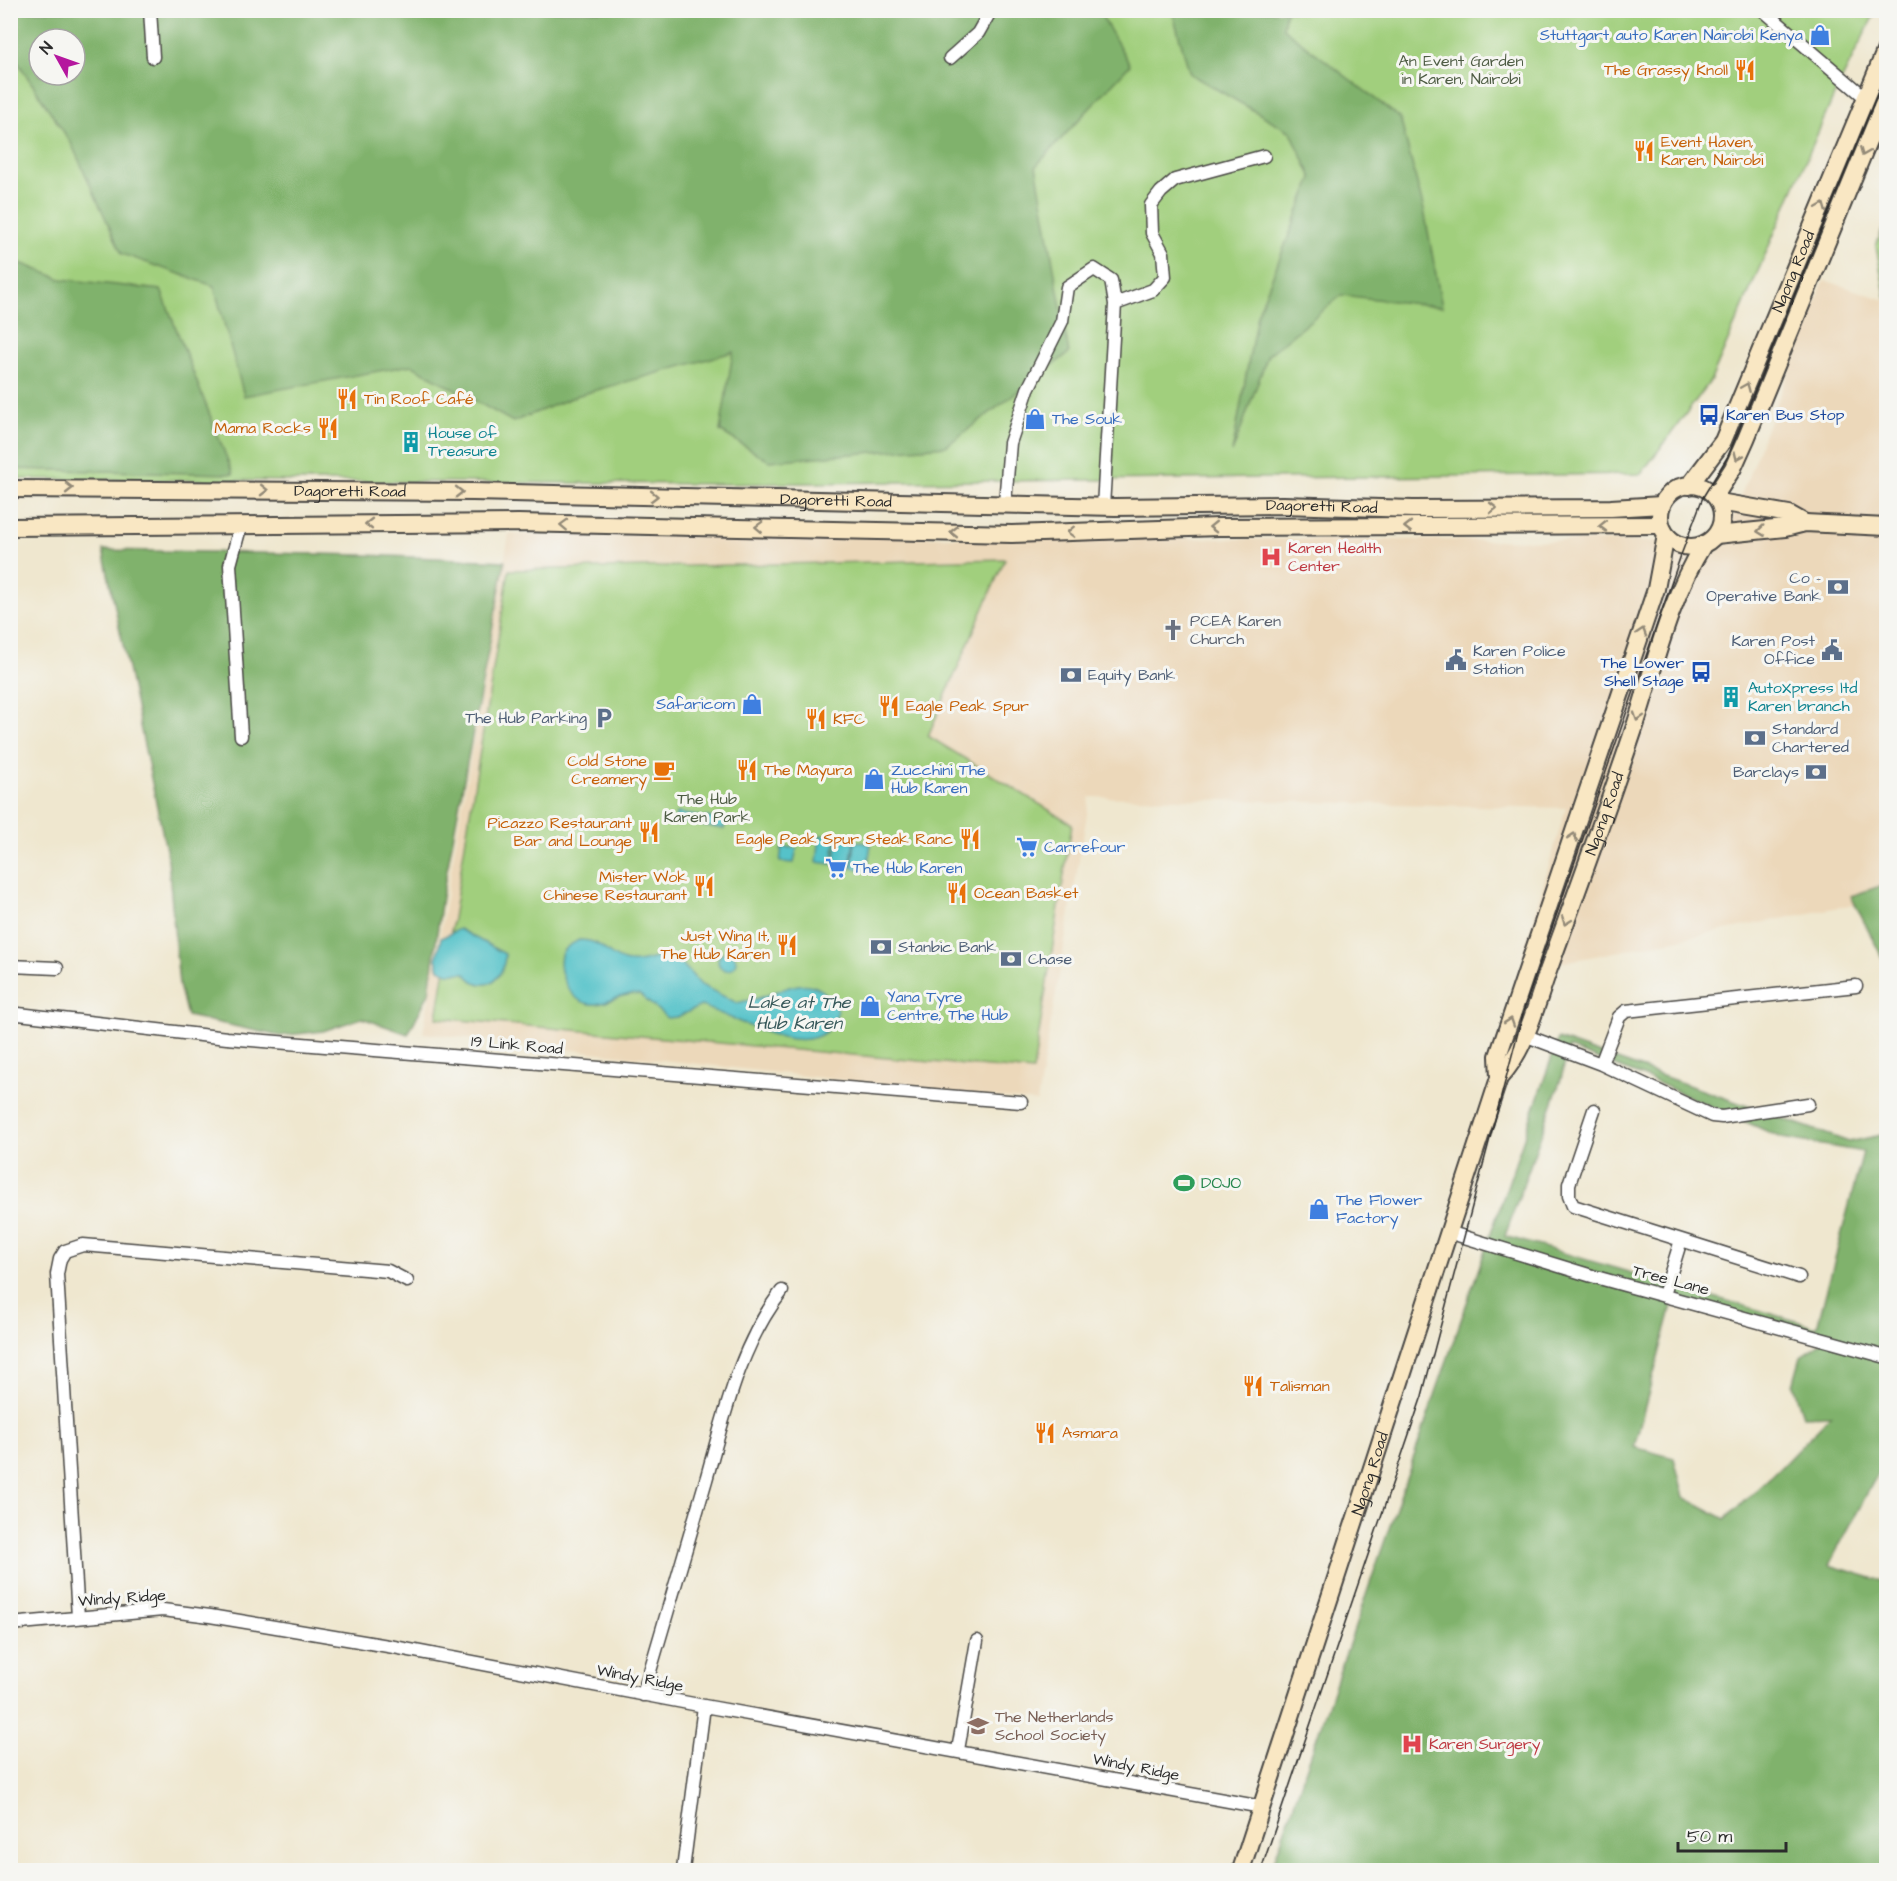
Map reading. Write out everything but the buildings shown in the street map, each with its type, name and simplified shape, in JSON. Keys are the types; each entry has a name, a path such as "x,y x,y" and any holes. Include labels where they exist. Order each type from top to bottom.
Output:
{"main road":[{"name":"Ngong Road","path":"1689,486 1724,441 1887,49"},
{"name":"Ngong Road","path":"1717,499 1746,439 1887,98"},
{"path":"1805,523 1789,514 1717,499 1705,488 1689,486 1676,489 1662,505 1664,530 1683,546 1731,535 1805,523 1887,527"},
{"name":"Dagoretti Road","path":"10,489 485,492 1103,507 1283,505 1436,509 1662,505"},
{"path":"1710,540 1722,522 1717,499"},
{"name":"Dagoretti Road","path":"10,527 241,524 678,525 1012,534 1229,527 1664,530"},
{"name":"Ngong Road","path":"1241,1870 1499,1078 1498,1056 1656,589 1664,530"},
{"name":"Ngong Road","path":"1499,1078 1508,1069 1524,1035 1577,894 1674,608 1693,561 1710,540"},
{"path":"1556,888 1577,894"}],"street":[{"path":"150,10 153,57"},
{"path":"950,58 978,33 991,10"},
{"path":"1763,10 1866,98"},
{"path":"1115,304 1153,290 1165,277 1163,253 1152,232 1151,205 1161,192 1175,180 1264,156"},
{"path":"1005,503 1010,443 1028,389 1062,321 1067,287 1094,269 1111,280 1115,304 1103,507"},
{"path":"241,524 230,565 241,736"},
{"path":"10,966 57,968"},
{"path":"1601,1065 1619,1017 1626,1011 1856,986"},
{"name":"19 Link Road","path":"10,1013 227,1038 1021,1102"},
{"path":"1524,1035 1601,1065 1712,1116 1722,1117 1808,1104"},
{"path":"1594,1110 1569,1184 1569,1196 1573,1206 1799,1277"},
{"name":"Tree Lane","path":"1448,1232 1887,1357"},
{"path":"1664,1294 1682,1240"},
{"path":"78,1617 57,1274 60,1259 65,1251 83,1245 388,1271 407,1281"},
{"path":"643,1695 728,1405 764,1313 782,1291"},
{"name":"Windy Ridge","path":"10,1624 163,1610 198,1615 394,1647 643,1695 958,1750 1262,1807"},
{"path":"958,1750 977,1641"},
{"path":"683,1870 704,1706"}],"shaded area":[{"path":"1824,280 1886,300 1886,895 1869,901 1565,962 1522,957 1566,808 1090,797 1037,1102 423,1033 509,534 1723,542"}],"green space":[{"path":"10,11 1099,11 1130,65 1036,166 1069,353 946,446 769,461 720,431 733,352 579,395 513,422 411,365 244,396 214,286 122,254 71,143 34,87 87,87 87,27 27,27 27,76 11,52"},
{"name":"An Event Garden in Karen, Nairobi","path":"11,11 1876,11 1836,91 1711,380 1641,474 719,484 11,479"},
{"path":"1172,11 1286,11 1283,28 1400,118 1424,210 1442,307 1342,295 1268,355 1232,453 1257,315 1312,178 1291,132 1190,74"},
{"path":"1886,221 1886,299 1876,246"},
{"path":"10,259 61,279 161,290 233,474 11,469"},
{"path":"103,550 365,555 505,561 442,897 429,993 408,1034 362,1018 323,1031 280,1036 187,1016 179,985 168,859"},
{"name":"The Hub Karen Park","path":"1005,559 928,736 1072,824 1033,1071 437,1018 509,570"},
{"path":"1886,884 1886,965 1851,896"},
{"path":"1558,1039 1849,1142 1886,1134 1886,1458 1829,1565 1886,1582 1886,1870 1271,1870","holes":["1568,1048 1647,1078 1782,1138 1863,1152 1817,1327 1505,1236 1561,1079","1673,1302 1829,1337 1801,1356 1793,1385 1803,1416 1831,1415 1781,1467 1725,1519 1684,1497 1674,1458 1634,1447"]}],"water":[{"path":"676,813 726,820 724,829 675,821"},
{"path":"820,835 836,838 832,864 817,862"},
{"path":"838,838 854,841 850,867 834,865"},
{"path":"855,841 871,844 867,870 852,868"},
{"path":"782,847 797,848 794,863 780,862"},
{"path":"459,929 505,954 501,971 492,982 479,984 465,973 448,973 439,969 436,959 441,938"},
{"name":"Lake at The Hub Karen","path":"579,940 594,942 624,961 643,961 675,956 701,985 737,1003 796,985 805,985 814,986 822,991 838,1010 829,1028 815,1038 797,1039 777,1036 756,1029 701,1006 677,1017 667,1018 640,995 626,995 602,1003 590,1004 576,998 566,986 561,970 562,953 568,946"},
{"path":"727,952 733,955 736,961 733,967 727,970 721,967 718,961 721,955"}],"tram line":[{"path":"1261,1870 1422,1396 1525,1006 1681,555 1703,497 1728,456 1886,73"}],"place":[{"name":"Stuttgart auto Karen Nairobi Kenya","path":"1820,35"},
{"name":"The Grassy Knoll","path":"1745,70"},
{"name":"Event Haven, Karen, Nairobi","path":"1644,151"},
{"name":"Tin Roof Café","path":"347,399"},
{"name":"Karen Bus Stop","path":"1709,415"},
{"name":"The Souk","path":"1035,419"},
{"name":"Mama Rocks","path":"328,428"},
{"name":"House of Treasure","path":"411,442"},
{"name":"Karen Health Center","path":"1271,557"},
{"name":"Co - Operative Bank","path":"1838,587"},
{"name":"PCEA Karen Church","path":"1173,630"},
{"name":"Karen Post Office","path":"1832,650"},
{"name":"Karen Police Station","path":"1456,660"},
{"name":"The Lower Shell Stage","path":"1701,672"},
{"name":"Equity Bank","path":"1071,675"},
{"name":"AutoXpress ltd Karen branch","path":"1731,697"},
{"name":"Safaricom","path":"752,704"},
{"name":"Eagle Peak Spur","path":"889,706"},
{"name":"The Hub Parking","path":"604,718"},
{"name":"KFC","path":"816,719"},
{"name":"Standard Chartered","path":"1755,738"},
{"name":"Cold Stone Creamery","path":"664,770"},
{"name":"The Mayura","path":"747,770"},
{"name":"Barclays","path":"1816,772"},
{"name":"Zucchini The Hub Karen","path":"874,779"},
{"name":"Picazzo Restaurant Bar and Lounge","path":"649,832"},
{"name":"Eagle Peak Spur Steak Ranc","path":"970,839"},
{"name":"Carrefour","path":"1027,847"},
{"name":"The Hub Karen","path":"836,868"},
{"name":"Mister Wok Chinese Restaurant","path":"704,886"},
{"name":"Ocean Basket","path":"957,893"},
{"name":"Just Wing It, The Hub Karen","path":"787,945"},
{"name":"Stanbic Bank","path":"881,947"},
{"name":"Chase","path":"1011,959"},
{"name":"Yana Tyre Centre, The Hub","path":"870,1006"},
{"name":"DOJO","path":"1184,1183"},
{"name":"The Flower Factory","path":"1319,1209"},
{"name":"Talisman","path":"1253,1386"},
{"name":"Asmara","path":"1045,1433"},
{"name":"The Netherlands School Society","path":"978,1726"},
{"name":"Karen Surgery","path":"1412,1744"}]}
